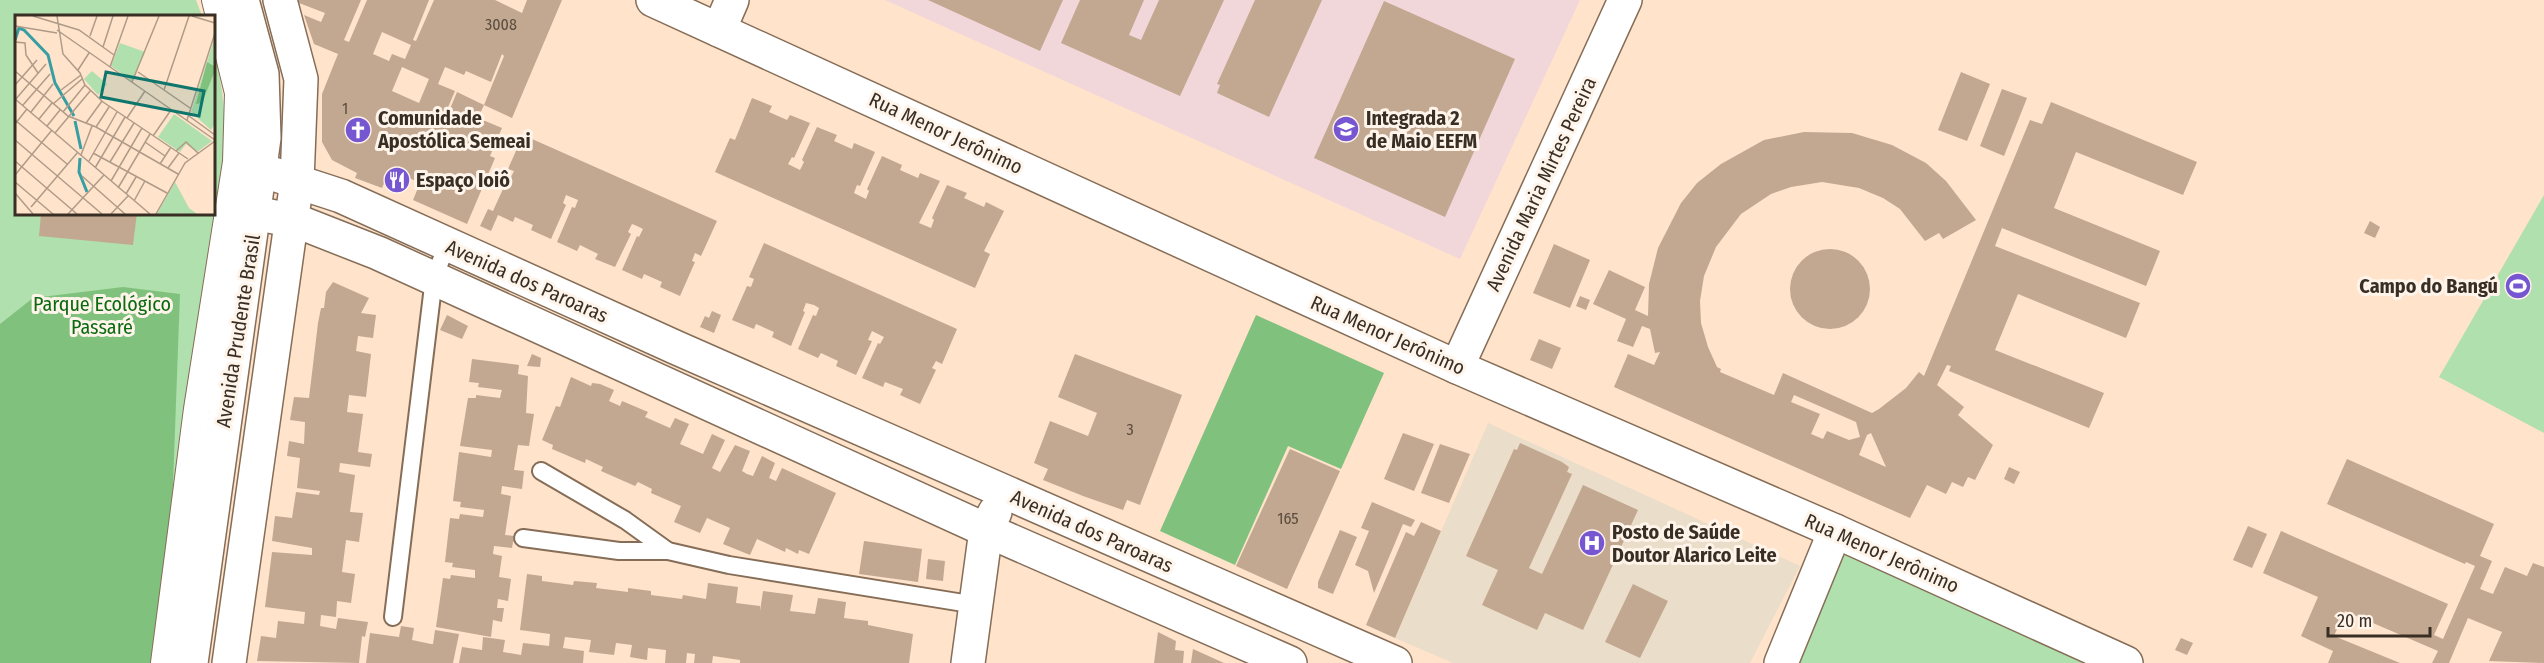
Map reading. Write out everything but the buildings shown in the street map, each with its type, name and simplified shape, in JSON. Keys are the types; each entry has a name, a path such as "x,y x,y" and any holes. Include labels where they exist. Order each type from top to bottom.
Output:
{"street":[{"path":"164,663 197,409 220,278 236,162 238,93 215,0"},
{"name":"Avenida Prudente Brasil","path":"191,663 261,170 264,97 262,74 242,0"},
{"name":"Avenida Prudente Brasil","path":"229,663 297,181 301,79 280,0"},
{"path":"719,30 732,0"},
{"name":"Avenida Maria Mirtes Pereira","path":"1457,367 1625,0"},
{"name":"Rua Menor Jerônimo","path":"663,2 719,30 1457,367 1835,531 2126,663"},
{"name":"Avenida dos Paroaras","path":"261,170 341,196 790,398 1395,663"},
{"name":"Avenida dos Paroaras","path":"255,213 321,230 434,278 986,530 1290,663"},
{"path":"772,433 790,398"},
{"path":"968,663 986,530 1004,492"},
{"path":"1781,663 1835,531"}],"lane":[{"path":"393,617 434,278 447,245"},
{"path":"541,471 625,520 668,551"},
{"path":"523,538 618,551 668,551 729,565 976,605"}],"shaded area":[{"name":"Integrada 2 de Maio EEFM","path":"885,0 1580,0 1460,259"},
{"name":"Posto de Saúde Doutor Alarico Leite","path":"1488,423 1800,566 1750,663 1453,663 1395,638"}],"green space":[{"name":"Parque Ecológico Passaré","path":"0,0 196,0 202,15 15,15 15,214 214,214 214,54 224,106 226,163 156,663 0,663"},
{"name":"Campo do Bangú","path":"2544,195 2544,433 2439,377"},
{"name":"Parque Ecológico Passaré","path":"123,287 180,294 171,539 156,663 0,663 0,324 33,298"},
{"path":"1256,315 1384,373 1341,469 1288,446 1235,565 1160,531"},
{"path":"1839,551 2086,663 1796,663"}],"place":[{"name":"Integrada 2 de Maio EEFM","path":"1346,129"},
{"name":"Comunidade Apostólica Semeai","path":"358,130"},
{"name":"Espaço Ioiô","path":"397,180"},
{"name":"Campo do Bangú","path":"2518,286"},
{"name":"Posto de Saúde Doutor Alarico Leite","path":"1592,543"}]}
